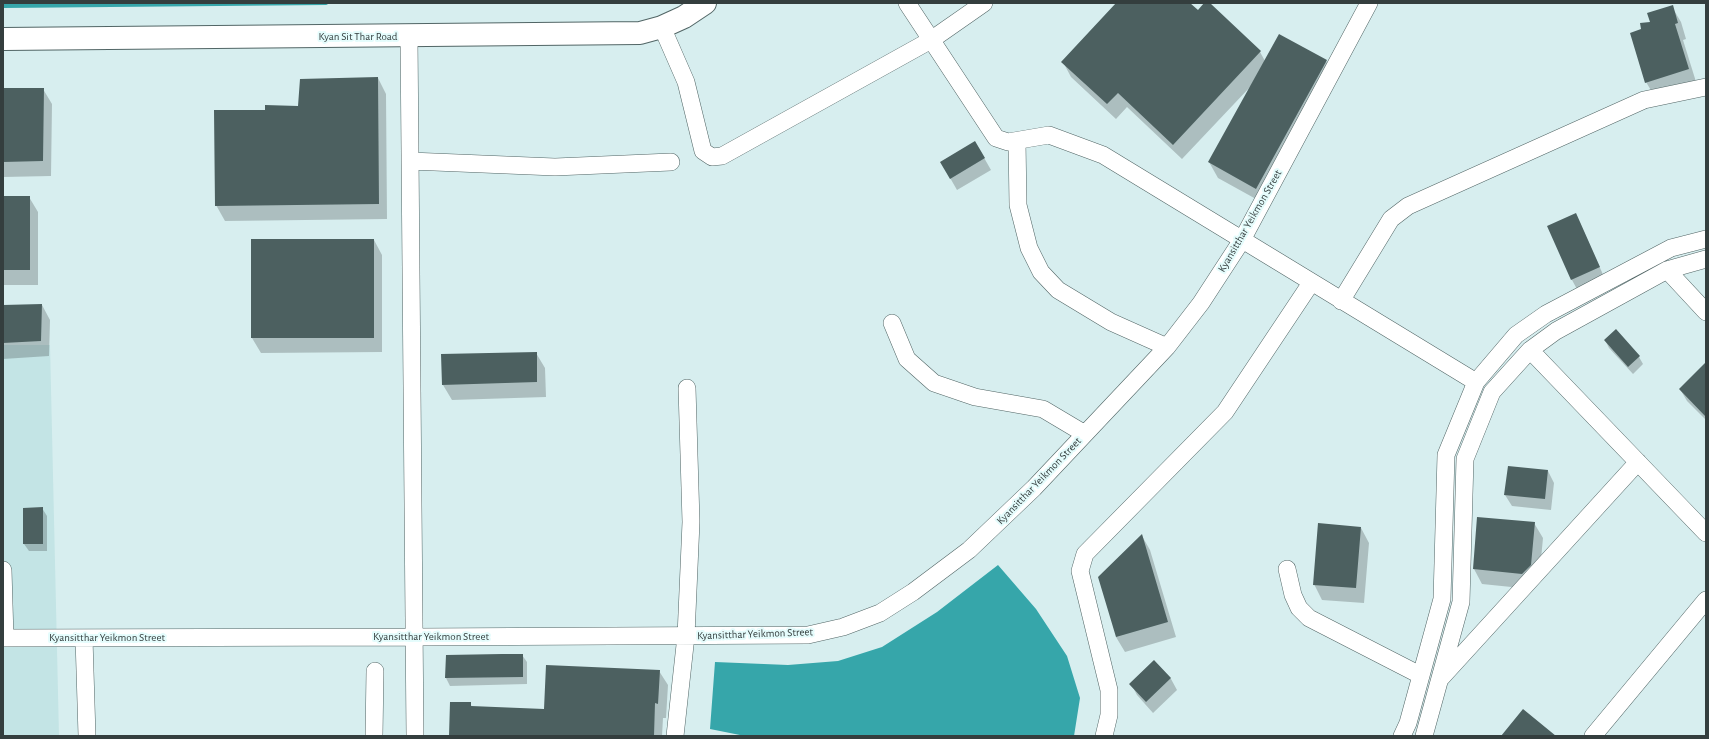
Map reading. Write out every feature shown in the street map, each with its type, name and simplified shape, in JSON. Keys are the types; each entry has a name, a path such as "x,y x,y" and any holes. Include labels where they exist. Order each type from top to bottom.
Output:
{"main road":[{"name":"Kyan Sit Thar Road","path":"3,40 640,33 662,27 684,17 705,3"}],"street":[{"path":"907,3 996,138 1008,142 1049,136 1103,155 1341,302 1476,382"},
{"path":"662,27 686,82 703,151 712,157 722,156 931,40 984,3"},
{"name":"Kyansitthar Yeikmon Street","path":"4,638 415,638 808,635 843,627 880,613 913,592 970,550 1034,488 1167,347 1201,303 1242,240 1369,3"},
{"path":"409,36 415,736"},
{"path":"1341,302 1391,218 1408,206 1644,100 1706,87"},
{"path":"1017,141 1018,205 1028,248 1040,272 1058,290 1111,322 1167,347"},
{"path":"410,161 555,167 671,162"},
{"path":"1706,239 1671,248 1546,314 1516,335 1476,382 1446,455 1442,599 1405,729 1429,734 1439,680 1461,602 1465,459 1492,392 1530,350 1556,331 1668,270 1706,259"},
{"path":"1668,270 1706,312"},
{"path":"1104,736 1110,715 1109,690 1080,571 1085,554 1225,412 1311,283"},
{"path":"892,323 907,359 934,383 975,397 1043,409 1085,434"},
{"path":"1530,350 1706,533"},
{"path":"675,736 686,636 691,522 687,388"},
{"path":"1439,680 1638,462"},
{"path":"1287,569 1292,596 1299,608 1309,618 1420,675"},
{"path":"3,570 4,638"},
{"path":"1593,736 1706,600"},
{"path":"84,638 87,736"},
{"path":"374,736 375,671"}],"shaded area":[{"path":"3,345 50,345 59,736 3,736"}],"water":[{"path":"998,565 1036,609 1067,656 1080,698 1074,736 745,736 710,729 715,662 788,665 838,661 882,647 937,612"}],"building":[{"path":"1116,3 1190,3 1198,10 1204,3 1210,3 1261,51 1173,145 1118,93 1107,104 1061,62"},
{"path":"1673,5 1678,23 1675,24 1689,69 1645,83 1630,33 1641,29 1640,23 1650,22 1647,13"},
{"path":"1279,34 1327,60 1256,189 1208,162"},
{"path":"378,77 379,204 215,206 214,110 265,110 265,105 298,106 300,79"},
{"path":"3,88 44,88 43,161 3,162"},
{"path":"975,141 985,158 950,179 940,162"},
{"path":"3,196 30,196 30,270 3,270"},
{"path":"1576,213 1600,267 1571,280 1547,226"},
{"path":"251,239 374,239 374,338 251,338"},
{"path":"42,304 41,341 3,343 3,305"},
{"path":"1616,329 1640,356 1628,367 1604,340"},
{"path":"537,352 537,382 442,385 441,354"},
{"path":"1706,362 1706,417 1679,389"},
{"path":"1508,466 1548,470 1545,499 1504,495"},
{"path":"43,507 43,544 23,544 23,508"},
{"path":"1477,517 1535,522 1531,565 1522,574 1473,569"},
{"path":"1318,523 1361,527 1356,588 1313,585"},
{"path":"1142,534 1168,622 1116,637 1098,577"},
{"path":"523,654 523,677 445,678 446,655"},
{"path":"1154,660 1171,678 1146,702 1129,684"},
{"path":"546,665 660,670 658,704 655,703 654,736 449,736 450,702 471,702 471,706 544,709"},
{"path":"1523,709 1556,736 1501,736"}],"waterway":[{"path":"3,6 326,3"}]}
